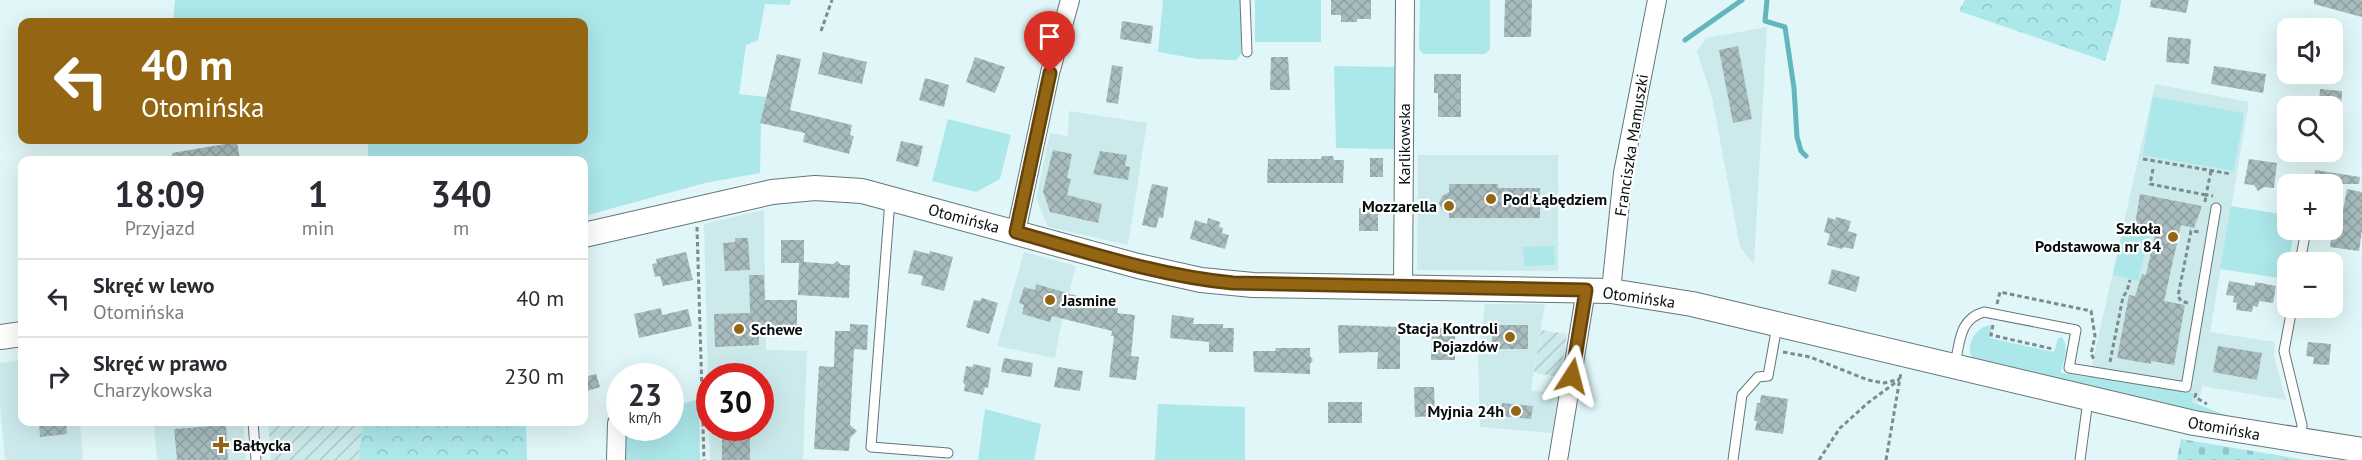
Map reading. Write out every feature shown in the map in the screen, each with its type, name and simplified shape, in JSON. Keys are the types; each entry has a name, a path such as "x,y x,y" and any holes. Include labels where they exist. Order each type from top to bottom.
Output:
{"street":[{"path":"1016,232 1050,73 1070,0"},
{"name":"Karlikowska","path":"1403,288 1405,0"},
{"name":"Franciszka Mamuszki","path":"1611,291 1623,173 1657,0"},
{"name":"Otomińska","path":"588,234 772,192 814,188 862,190 1138,266 1201,280 1253,285 1611,291 1692,304 1954,368 2194,423 2362,450"},
{"path":"1558,460 1586,290"},
{"path":"0,337 18,335"},
{"path":"616,460 617,441"}],"lane":[{"path":"1245,0 1247,52"},
{"path":"890,198 871,447 948,453"},
{"path":"1954,368 1965,323 1972,315 1984,312 2076,330 2069,369 2186,387 2216,208"},
{"path":"2290,318 2284,351 2302,425 2301,441"},
{"path":"1733,460 1742,396 1758,377 1768,376 1777,325"},
{"path":"2080,460 2089,398"},
{"path":"253,426 256,460"}],"path":[{"path":"821,31 832,0"},
{"path":"2143,159 2231,174"},
{"path":"2153,169 2150,184 2206,195 2205,204"},
{"path":"2207,191 2211,171"},
{"path":"697,208 704,460"},
{"path":"2188,306 2188,303 2181,301 2178,296 2190,231 2200,233 2201,223"},
{"path":"2110,362 2123,297 2130,280"},
{"path":"2000,292 2091,312 2095,336 2092,357 2118,364"},
{"path":"1993,323 1991,335 2053,349"},
{"path":"1773,350 1810,357 1868,380 1884,383 1900,379"},
{"path":"1819,460 1840,428 1900,379"},
{"path":"1886,460 1900,379"}],"shaded area":[{"path":"1767,27 1754,264 1740,247 1712,97 1697,52 1706,38"},
{"name":"Szkoła Podstawowa nr 84","path":"2155,84 2249,102 2210,332 2275,342 2274,356 2286,400 2202,386 2199,403 2089,379"},
{"path":"1069,111 1147,123 1128,245 1048,227 1036,198 1050,133 1068,136"},
{"path":"1418,155 1558,155 1558,271 1417,270"},
{"path":"764,210 766,350 807,351 803,459 811,460 710,460 710,441 774,441 774,363 708,363 704,224"},
{"path":"1024,252 1076,266 1062,318 1055,358 997,346"},
{"path":"1485,304 1545,304 1531,390 1558,395 1552,433 1480,427 1478,357"},
{"path":"1541,330 1567,334 1560,377 1534,373"},
{"path":"18,361 18,426 80,426 83,460 5,460 0,405 0,363"},
{"path":"154,426 243,426 246,460 157,460"},
{"path":"268,426 362,426 359,460 271,460"}],"green space":[{"path":"175,0 791,0 790,5 765,4 758,40 746,45 739,94 767,97 761,123 760,173 705,183 588,215 588,156 368,156 368,144 588,144 588,18 173,18"},
{"path":"1163,0 1241,0 1241,54 1236,60 1198,59 1158,52"},
{"path":"1255,0 1321,0 1321,42 1255,42"},
{"path":"1420,0 1490,0 1490,49 1485,54 1424,54 1419,49"},
{"path":"1965,0 2121,0 2119,15 2105,61 1959,11"},
{"path":"1334,66 1394,67 1394,149 1336,148"},
{"path":"2153,97 2244,113 2234,171 2143,155"},
{"path":"948,119 1011,135 1000,179 976,192 932,181"},
{"path":"2231,206 2277,213 2277,240 2292,240 2290,252 2277,252 2277,278 2220,269"},
{"path":"2124,225 2150,231 2138,281 2113,275"},
{"path":"1554,246 1555,265 1524,266 1523,247"},
{"path":"1992,325 1990,338 2054,352 2058,338 2062,337 2066,350 2061,373 2193,393 2192,402 2235,419 1973,359 1970,348 1973,337 1981,328"},
{"path":"696,400 696,441 700,441 700,460 624,460 625,441 684,441 684,403"},
{"path":"1158,404 1245,407 1245,460 1155,460"},
{"path":"985,409 1041,424 1034,460 978,460"},
{"path":"362,426 526,426 527,460 359,460"},
{"path":"2181,439 2305,460 2177,460"}],"building":[{"path":"1331,0 1371,0 1371,19 1341,22 1341,15 1331,15"},
{"path":"1505,0 1532,0 1531,37 1504,37"},
{"path":"2151,0 2189,0 2186,13 2150,7"},
{"path":"2314,0 2362,0 2362,17 2314,4"},
{"path":"1122,21 1153,26 1151,44 1120,39"},
{"path":"2168,37 2191,39 2189,64 2166,62"},
{"path":"1738,46 1752,119 1733,123 1719,50"},
{"path":"823,52 867,62 862,84 818,74"},
{"path":"777,54 801,59 790,110 852,125 850,135 854,136 849,154 803,142 805,133 760,123"},
{"path":"975,57 1005,67 995,93 966,82"},
{"path":"1271,57 1288,57 1290,90 1270,90"},
{"path":"1112,65 1123,67 1118,104 1106,102"},
{"path":"2214,66 2266,74 2263,93 2211,84"},
{"path":"1434,74 1461,74 1461,117 1438,117 1438,93 1434,93"},
{"path":"925,78 949,85 944,107 919,100"},
{"path":"2320,89 2342,91 2342,96 2320,96"},
{"path":"901,141 923,146 918,167 896,161"},
{"path":"237,144 239,156 172,156 172,153"},
{"path":"1053,150 1072,154 1067,178 1071,179 1067,195 1102,204 1098,223 1050,212 1043,191"},
{"path":"1100,151 1127,155 1125,166 1130,167 1128,180 1093,174"},
{"path":"1322,156 1333,156 1334,160 1344,160 1343,183 1267,183 1268,159 1321,159"},
{"path":"1370,158 1383,158 1383,177 1370,177"},
{"path":"2249,159 2277,163 2274,188 2264,187 2258,191 2254,185 2244,184"},
{"path":"2315,170 2341,174 2314,174"},
{"path":"2343,174 2360,177 2359,184 2343,184"},
{"path":"1152,184 1168,187 1163,218 1159,217 1156,228 1142,225"},
{"name":"Pod Łąbędziem","path":"1449,184 1498,184 1498,188 1540,188 1540,218 1449,218 1449,213 1442,210 1439,203 1442,196 1449,192"},
{"path":"2347,189 2362,192 2362,230 2359,251 2330,247 2331,240 2343,240 2343,210"},
{"path":"2140,194 2202,206 2194,228 2181,225 2164,301 2185,305 2174,365 2151,361 2151,364 2117,358 2129,295 2135,296 2142,274 2146,275 2156,229 2135,225"},
{"path":"1359,208 1378,208 1378,231 1359,231"},
{"path":"1828,217 1851,221 1848,231 1857,234 1853,249 1827,245 1830,234 1824,232"},
{"path":"1208,218 1220,222 1219,227 1223,228 1222,233 1229,235 1225,249 1190,239 1195,220 1207,224"},
{"path":"735,238 748,238 750,270 725,271 723,243 735,242"},
{"path":"781,240 804,240 804,262 833,264 837,261 841,265 850,265 849,298 798,295 799,263 781,263"},
{"path":"914,250 929,254 930,251 953,257 944,291 921,285 923,276 908,273"},
{"path":"686,252 693,280 663,286 660,276 655,277 652,264 657,263 656,259"},
{"path":"1832,269 1860,277 1856,292 1828,284"},
{"path":"749,275 764,275 765,300 797,300 797,328 763,328 764,334 759,334 759,345 715,347 714,314 750,313"},
{"path":"2229,281 2255,286 2255,282 2276,286 2273,303 2259,301 2258,307 2253,306 2252,312 2236,310 2237,303 2233,302 2234,296 2226,295"},
{"path":"1036,284 1118,308 1117,313 1135,315 1131,356 1139,357 1136,380 1109,377 1114,336 1111,336 1112,331 1052,316 1050,322 1022,314 1024,305 1019,303 1024,287 1035,290"},
{"path":"982,298 998,303 989,334 966,327 974,300 980,301"},
{"path":"661,308 662,315 688,309 692,326 639,338 634,314"},
{"path":"1172,315 1194,318 1193,324 1223,324 1223,328 1234,328 1233,352 1209,352 1209,342 1170,338"},
{"path":"850,324 868,325 867,350 854,349 850,425 857,431 850,438 849,451 814,449 819,366 834,367 835,331 850,331"},
{"path":"1338,325 1400,327 1400,369 1377,369 1378,352 1339,353"},
{"name":"Stacja Kontroli Pojazdów","path":"1492,325 1528,325 1528,349 1492,349"},
{"path":"1432,328 1455,328 1455,360 1431,360"},
{"path":"2308,342 2331,344 2329,365 2313,364 2314,357 2306,356"},
{"path":"2218,346 2262,353 2257,380 2213,372"},
{"path":"1275,348 1310,348 1310,356 1313,360 1310,364 1310,374 1254,372 1253,351 1276,351"},
{"path":"1004,358 1033,363 1031,377 1001,372"},
{"path":"973,364 991,368 988,388 985,387 983,395 964,391 966,366 973,367"},
{"path":"1058,367 1083,371 1080,391 1054,387"},
{"path":"596,374 600,387 588,391 588,376"},
{"path":"1414,387 1434,387 1435,416 1415,417"},
{"path":"1761,395 1788,399 1783,434 1755,430 1757,403 1760,403"},
{"path":"1328,402 1362,402 1362,423 1328,423"},
{"name":"Myjnia 24h","path":"1502,403 1533,406 1531,419 1500,416"},
{"path":"39,426 66,426 67,434 40,437"},
{"path":"226,426 228,460 177,460 174,429"},
{"path":"722,441 750,441 750,460 722,460"}],"waterway":[{"path":"1685,40 1742,0"},
{"path":"1767,0 1765,21 1785,27 1794,88 1797,137 1801,151 1806,156"}],"place":[{"name":"Pod Łąbędziem","path":"1491,199"},
{"name":"Mozzarella","path":"1449,206"},
{"name":"Szkoła Podstawowa nr 84","path":"2173,237"},
{"name":"Jasmine","path":"1050,300"},
{"name":"Schewe","path":"739,329"},
{"name":"Stacja Kontroli Pojazdów","path":"1510,337"},
{"name":"Myjnia 24h","path":"1516,411"},
{"name":"Bałtycka","path":"221,445"}],"route":[{"path":"1050,73 1016,232 1138,266 1201,280 1253,285 1586,290 1572,376"}]}
